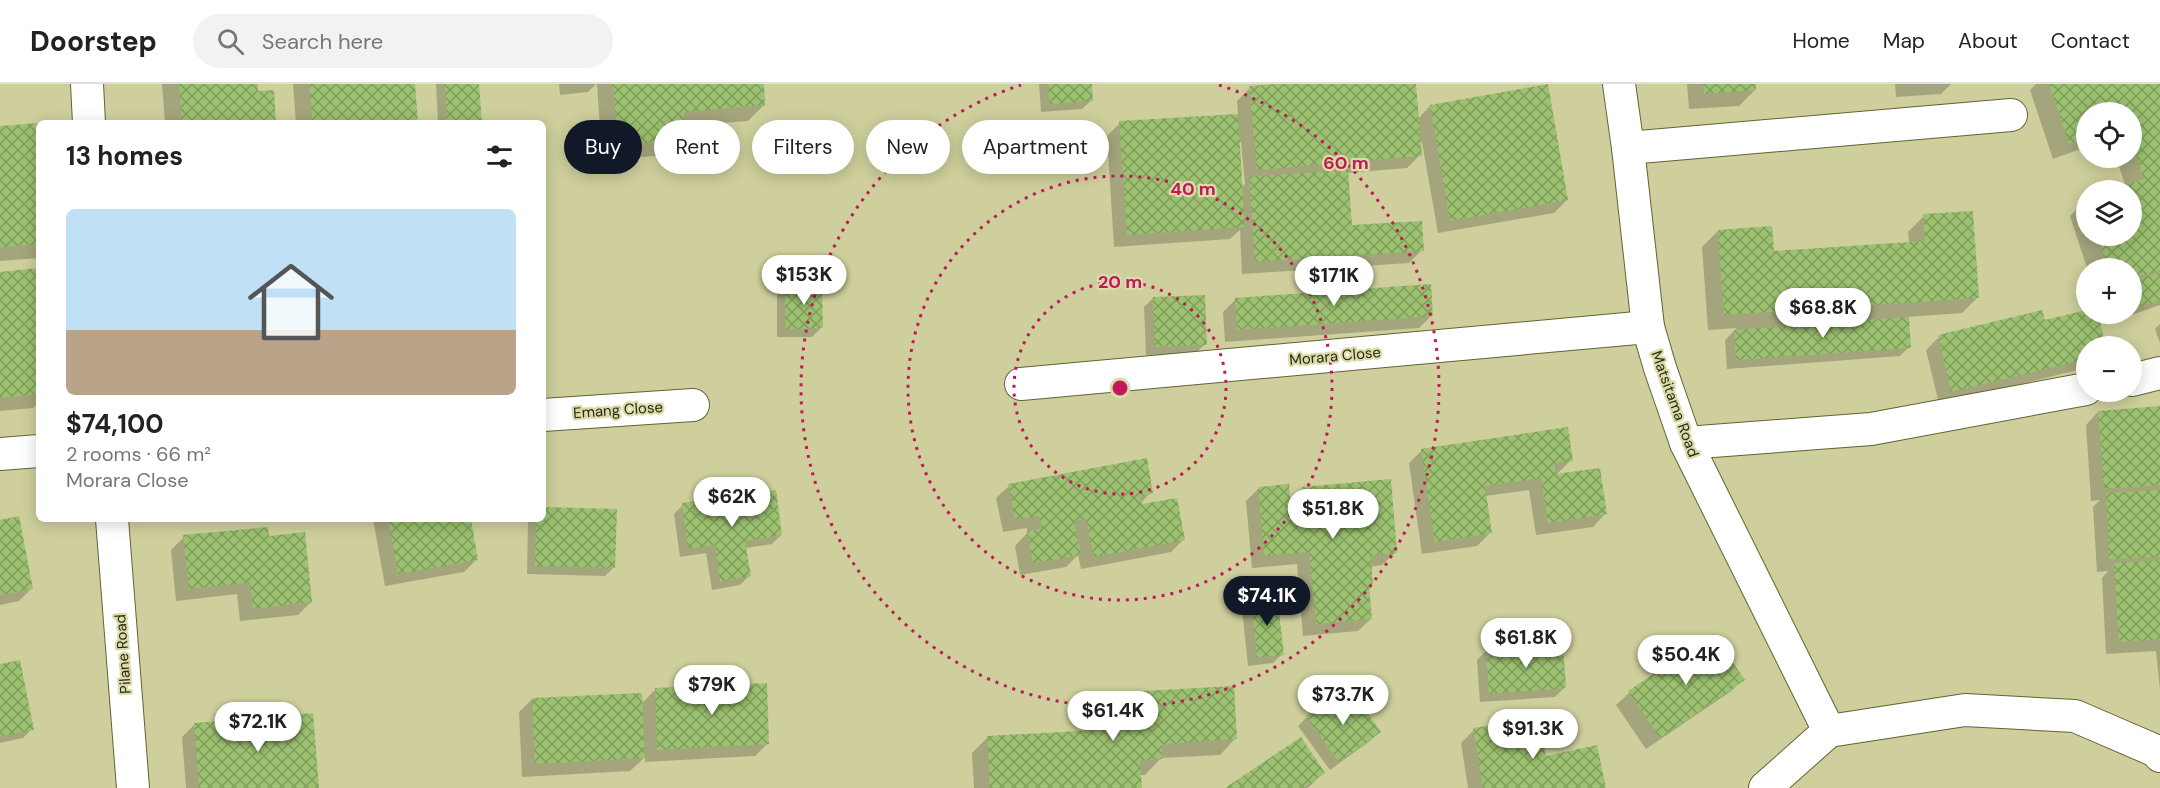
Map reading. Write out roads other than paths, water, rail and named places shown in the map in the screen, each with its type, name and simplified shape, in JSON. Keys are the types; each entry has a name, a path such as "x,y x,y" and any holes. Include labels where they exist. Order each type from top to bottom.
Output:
{"street":[{"path":"87,84 89,120"},
{"name":"Matsitama Road","path":"1619,84 1648,327 1660,368 1686,443 1829,731"},
{"path":"1628,148 2011,115"},
{"name":"Morara Close","path":"1021,384 1648,327"},
{"path":"2142,378 2160,373"},
{"path":"1686,443 1870,429 2076,391"},
{"name":"Emang Close","path":"546,415 693,405"},
{"path":"0,454 36,451"},
{"name":"Pilane Road","path":"112,522 133,788"},
{"path":"1765,788 1829,731 1965,710 2075,716 2156,751 2160,756"}]}
